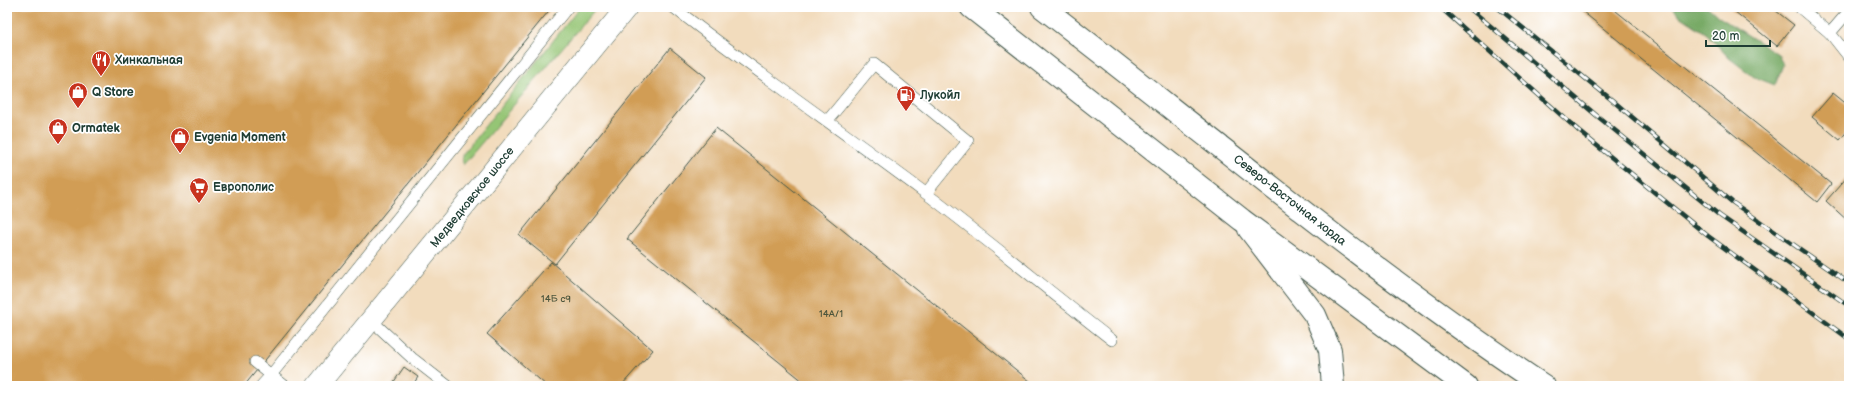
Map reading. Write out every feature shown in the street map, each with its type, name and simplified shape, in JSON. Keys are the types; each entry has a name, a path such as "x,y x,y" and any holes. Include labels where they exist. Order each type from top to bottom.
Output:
{"main road":[{"path":"971,7 1242,220 1466,386"},
{"name":"Северо-Восточная хорда","path":"1042,7 1293,204 1482,345 1544,386"},
{"path":"1242,220 1315,315 1330,350 1333,386"}],"street":[{"name":"Медведковское шоссе","path":"317,386 627,7"}],"lane":[{"path":"261,386 568,7"},
{"path":"673,7 758,72 828,120 926,193 1112,340"},
{"path":"1799,7 1830,33 1849,57"},
{"path":"1830,33 1849,11"},
{"path":"828,120 874,64 968,141 926,193"},
{"path":"371,320 412,358 448,386"},
{"path":"255,362 285,386"}],"green space":[{"path":"580,7 597,7 463,165 462,155"},
{"path":"1672,7 1708,7 1719,17 1778,54 1783,65 1775,85 1754,77 1729,58 1707,34 1680,16"}],"building":[{"name":"Европолис","path":"7,7 552,7 244,386 7,386"},
{"path":"1577,7 1611,7 1831,184 1817,202"},
{"path":"1729,7 1771,7 1794,25 1777,46"},
{"path":"670,48 706,77 555,264 519,235"},
{"path":"1833,93 1849,106 1849,129 1840,140 1812,117"},
{"path":"716,128 1036,386 809,386 627,239"},
{"path":"1849,175 1849,222 1826,201"},
{"path":"551,262 653,350 621,386 547,386 487,334"},
{"path":"404,367 418,377 412,386 391,386"}],"railway":[{"path":"1440,7 1579,131 1708,236 1849,339"},
{"path":"1468,7 1596,115 1719,215 1849,306"},
{"path":"1497,7 1612,100 1732,202 1849,283"}],"place":[{"name":"Хинкальная","path":"101,77"},
{"name":"Q Store","path":"78,109"},
{"name":"Лукойл","path":"906,112"},
{"name":"Ormatek","path":"58,145"},
{"name":"Evgenia Moment","path":"180,154"},
{"name":"Европолис","path":"199,204"}]}
